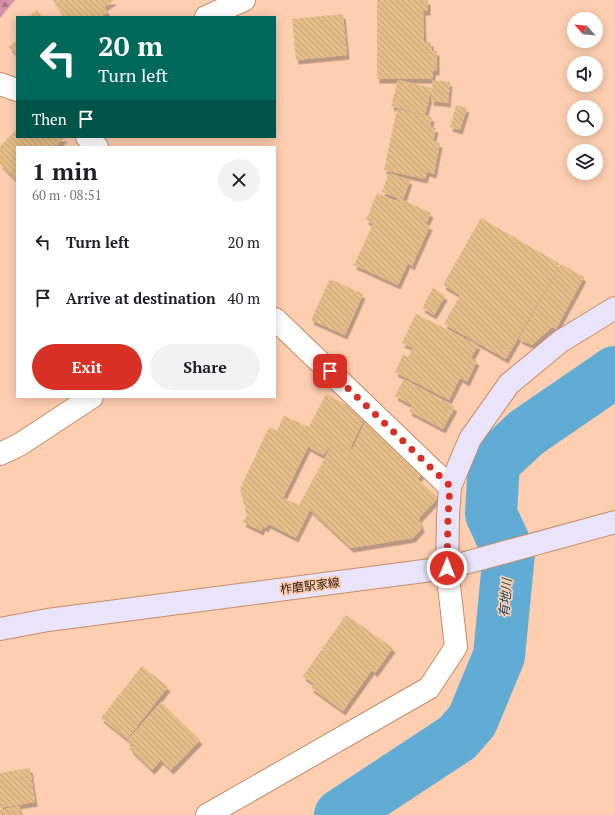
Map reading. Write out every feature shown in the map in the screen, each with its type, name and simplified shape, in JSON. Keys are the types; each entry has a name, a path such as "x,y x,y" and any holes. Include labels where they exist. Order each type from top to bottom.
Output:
{"main road":[{"path":"457,566 448,517 450,486 470,439 509,384 561,341 615,308"},
{"name":"柞磨駅家線","path":"0,629 48,620 457,566 615,522"}],"street":[{"path":"208,16 244,0"},
{"path":"0,84 16,90"},
{"path":"88,138 96,146"},
{"path":"276,320 450,486"},
{"path":"0,454 19,445 90,398"},
{"path":"207,815 429,688 456,647 457,566"}],"green space":[{"path":"0,0 15,0 0,18"}],"building":[{"path":"53,0 115,0 104,7 108,12 102,16 63,16"},
{"path":"377,0 428,0 428,11 423,11 424,42 431,42 432,51 437,51 437,71 433,71 433,79 377,79"},
{"path":"37,10 42,16 30,16"},
{"path":"343,14 347,55 296,60 292,19"},
{"path":"16,41 16,54 9,47"},
{"path":"398,80 432,88 425,115 391,106"},
{"path":"433,80 450,82 448,103 431,101"},
{"path":"456,105 467,108 460,130 450,127"},
{"path":"397,109 432,117 430,127 436,128 433,141 440,143 434,174 427,172 425,179 384,170"},
{"path":"16,130 16,138 64,138 56,146 16,146 16,180 0,164 0,146"},
{"path":"389,173 410,180 403,200 431,213 426,224 430,226 412,266 408,263 398,285 354,265 373,224 366,220 377,193 396,202 398,198 382,192"},
{"path":"481,218 560,264 506,359 444,324 460,295 443,285"},
{"path":"561,264 584,277 556,329 552,327 532,345 519,339"},
{"path":"330,279 363,294 345,335 311,320"},
{"path":"433,288 445,296 434,315 422,308"},
{"path":"416,314 478,345 471,358 477,361 467,382 460,378 449,400 395,372 403,355 408,357 413,348 402,343"},
{"path":"404,379 455,407 443,429 409,411 412,405 395,396"},
{"path":"326,394 366,415 348,453 354,446 367,417 424,471 418,479 438,498 419,518 422,528 413,538 351,548 310,510 296,538 268,524 266,528 263,526 261,531 243,522 247,516 240,489 269,427 277,431 284,416 309,427","holes":["332,445 299,505 283,498 308,447 323,455"]},
{"path":"346,615 393,648 375,673 372,670 343,711 311,688 314,684 303,676"},
{"path":"142,666 168,687 127,739 101,718"},
{"path":"161,702 200,740 171,770 161,760 152,770 130,749 133,745 127,741"},
{"path":"30,768 35,802 0,808 0,773"},
{"path":"19,806 21,815 0,815 0,810"}],"waterway":[{"name":"有地川","path":"340,815 457,738 472,721 499,656 509,553 491,514 494,463 526,433 615,372"}],"route":[{"path":"330,371 450,486 447,568"}]}
